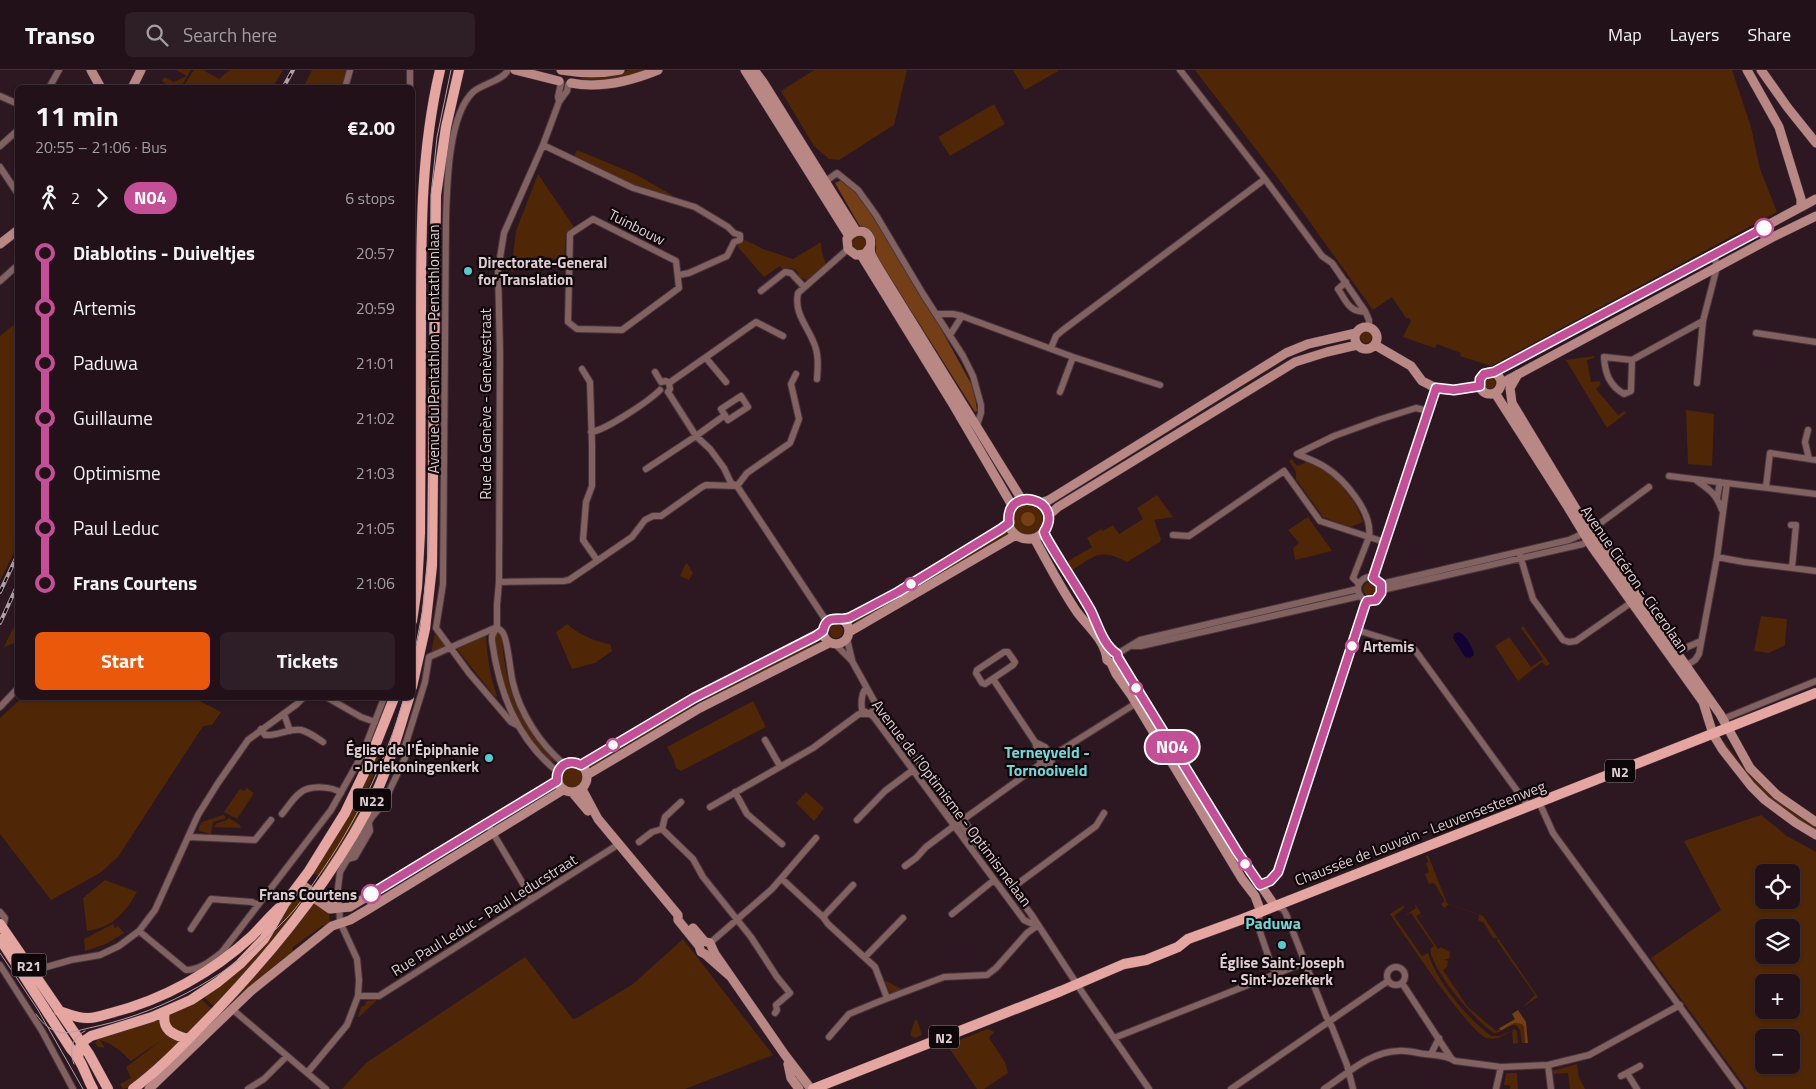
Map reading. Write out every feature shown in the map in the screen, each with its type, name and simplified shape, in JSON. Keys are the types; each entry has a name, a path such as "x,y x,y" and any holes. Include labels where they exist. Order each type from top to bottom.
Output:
{"main road":[{"path":"415,601 417,587 416,540 422,204 426,149 440,70"},
{"path":"415,673 425,629 432,566 436,181 452,95 459,70"},
{"name":"Chaussée de Louvain - Leuvensesteenweg","path":"812,1089 1124,964 1146,960 1178,947 1188,939 1713,734 1725,724 1816,693"},
{"name":"N22","path":"81,1043 94,1035 164,1012 202,994 240,964 264,939 285,903 333,834 355,794 393,700"},
{"name":"N22","path":"133,1089 148,1084 246,979 276,945 315,893 346,847 377,790 392,755 408,700"},
{"name":"N22","path":"59,1011 82,1018 91,1018 134,1007 169,991 202,974 228,955 252,936 285,903"},
{"name":"R21","path":"1,926 38,970 59,1011 81,1043 108,1089"},
{"name":"R21","path":"0,939 71,1050 78,1056 93,1089"},
{"path":"164,1012 164,1022 168,1031 188,1039"},
{"path":"78,1056 81,1043"},
{"path":"86,1071 93,1076 100,1089"},
{"path":"143,1089 148,1084"}],"street":[{"path":"51,85 59,70"},
{"path":"91,70 99,85"},
{"path":"134,85 141,70"},
{"path":"346,85 350,70"},
{"path":"410,70 410,85"},
{"name":"Avenue du Pentathlon - Pentathlonlaan","path":"450,648 436,628 443,573 446,218 449,171 454,129 462,107 479,88 502,77 508,70"},
{"path":"515,70 579,85 616,83 634,79 658,70"},
{"path":"565,83 558,77 565,71 598,73 620,70"},
{"path":"745,70 823,183"},
{"path":"754,70 764,82 853,233"},
{"path":"1180,70 1322,256 1332,263 1346,282 1365,311 1369,320 1369,327"},
{"path":"1747,70 1778,127 1801,199 1801,207"},
{"path":"1761,70 1816,143"},
{"path":"565,71 573,79 565,83"},
{"name":"Rue de Genève - Genèvestraat","path":"562,790 557,776 517,725 505,700 500,683 492,636 497,628 499,582 498,270 504,233 542,145 559,102 558,97 565,83"},
{"path":"0,96 15,103"},
{"path":"0,146 15,133"},
{"path":"542,145 633,188 694,207 738,234 740,238 734,242 727,256 689,273 679,275"},
{"path":"0,167 15,190"},
{"path":"823,183 837,173 858,190 876,215 923,294 938,314 973,376 979,392 981,413 977,425"},
{"path":"1051,348 1056,336 1063,330 1265,179"},
{"path":"1480,386 1481,376 1494,372 1816,199"},
{"path":"1480,386 1488,394 1518,374 1717,267 1815,218"},
{"name":"Tuinbouw","path":"593,219 676,261 679,275 679,288 622,330 577,329 568,322 570,234 593,219"},
{"path":"1776,222 1783,233"},
{"path":"4,242 15,233"},
{"path":"853,233 867,234 871,240 871,253 883,275 1022,500"},
{"path":"853,233 846,242 848,249 856,255 861,255 865,254 870,247"},
{"path":"817,379 818,359 816,351 813,340 803,324 796,300 798,293 804,287 848,249"},
{"path":"1697,384 1703,321 1717,267 1714,254"},
{"path":"861,255 1012,506"},
{"path":"0,281 15,268"},
{"path":"761,290 785,272 791,273 804,287"},
{"path":"1346,282 1338,289 1351,308 1356,311 1365,311"},
{"path":"938,314 962,316 1073,357 1160,385"},
{"path":"950,335 962,316"},
{"path":"1632,360 1631,391 1624,394 1616,390 1608,379 1604,357 1632,360 1703,321"},
{"path":"670,383 756,322 783,336"},
{"path":"1041,503 1151,438 1286,354 1308,344 1356,333 1361,328 1369,327 1376,333 1377,340 1375,345 1366,349 1357,345 1295,362 1058,507 1048,516"},
{"path":"1356,333 1357,345"},
{"path":"1756,333 1816,342"},
{"path":"1375,345 1410,366 1422,381 1436,388 1454,390 1480,386"},
{"path":"1060,392 1073,357"},
{"path":"706,358 726,382"},
{"path":"582,369 590,382 592,432 592,486 586,502 583,540 597,560"},
{"path":"592,432 599,431 614,423 660,390 661,382 655,372"},
{"name":"Avenue Cicéron - Cicerolaan","path":"1494,372 1500,376 1499,388 1591,533 1613,562 1673,653 1725,724 1742,756 1759,778 1795,809 1816,822"},
{"path":"499,582 570,580 632,537 644,520 653,516 661,516 702,487 736,486 747,473 790,443 799,419 791,384 796,374"},
{"name":"Avenue Cicéron - Cicerolaan","path":"1518,374 1512,384 1510,395 1512,403 1632,602 1673,653"},
{"path":"661,382 666,381 670,383"},
{"path":"668,392 670,390 670,383"},
{"path":"1373,578 1436,388"},
{"name":"Avenue Cicéron - Cicerolaan","path":"1499,388 1528,431"},
{"path":"660,390 663,393 668,392"},
{"path":"668,392 696,436 710,449 724,468 731,483 736,486 827,622"},
{"path":"1367,601 1353,578 1369,537 1364,512 1349,487 1326,467 1297,454 1334,436 1381,419 1416,408 1428,411"},
{"path":"646,469 725,415"},
{"path":"1808,430 1805,442 1813,460"},
{"path":"1151,438 1157,447"},
{"path":"1766,487 1770,453 1813,460"},
{"path":"1173,535 1189,536 1284,471 1320,521 1385,542"},
{"path":"1669,476 1816,494"},
{"path":"1694,479 1710,489 1717,498 1722,511"},
{"path":"1717,498 1724,483"},
{"path":"1683,667 1695,660 1698,654 1717,557 1724,483"},
{"path":"1381,587 1520,554 1591,533 1649,487"},
{"path":"1032,499 1041,503 1046,509 1048,525 1044,532 1034,538 1025,539 1016,535 1009,523 1009,514 1012,506 1022,500 1032,499"},
{"path":"843,620 898,592 1009,523"},
{"path":"1791,525 1796,525 1792,568"},
{"path":"1044,532 1113,656 1116,674 1139,701 1202,803 1260,885 1275,906 1283,909 1285,912 1349,1071 1353,1089"},
{"path":"587,775 700,708 833,644 844,642 848,635 1016,535"},
{"path":"1034,538 1078,612 1113,656"},
{"path":"1520,554 1533,599 1563,640 1569,642 1576,641 1632,602"},
{"path":"1717,557 1816,571"},
{"path":"1113,656 1131,646 1141,646 1359,590 1365,578 1373,578 1381,587"},
{"path":"1367,601 1373,601 1378,598 1381,587"},
{"path":"1251,890 1270,881 1278,872 1367,601"},
{"path":"581,765 694,698 823,631 827,622 837,618 843,620 848,625 848,635"},
{"path":"307,1073 347,1025 358,996 357,959 340,922 338,888 340,872 383,804 406,756 405,746 426,682 429,657 497,628"},
{"name":"Rue de Genève - Genèvestraat","path":"497,628 504,634 513,684 526,715 539,737 555,757 564,764"},
{"path":"1357,630 1415,650 1523,800 1534,804 1737,1088"},
{"path":"823,631 826,640 833,644"},
{"name":"Avenue de l'Optimisme - Optimismelaan","path":"848,635 852,661 878,708 936,785 938,792 959,822 994,880 1024,920 1037,926"},
{"path":"1673,653 1700,641"},
{"name":"Avenue de l'Optimisme - Optimismelaan","path":"833,644 852,661"},
{"name":"Rue de Genève - Genèvestraat","path":"450,648 506,716 517,725"},
{"path":"1004,652 1008,652 1015,662 993,678 985,684 982,683 976,673 977,670 1004,652"},
{"name":"Avenue Cicéron - Cicerolaan","path":"1683,667 1703,702 1713,734 1742,775 1765,800 1816,835"},
{"path":"993,678 1035,742 1041,761"},
{"name":"Chaussée de Louvain - Leuvensesteenweg","path":"1725,724 1816,681"},
{"name":"Avenue de l'Optimisme - Optimismelaan","path":"866,688 861,700 862,710 873,716 913,770 987,855 1012,888 1149,1089"},
{"path":"0,707 15,691"},
{"path":"38,970 71,960 100,955 119,946 139,931 155,910 208,797 248,740 301,700"},
{"path":"331,700 361,717 374,722"},
{"path":"139,931 186,970 200,967 222,952 309,840 342,793 362,755 383,700"},
{"path":"905,866 926,847 1041,761 1043,753 1051,755 1139,701"},
{"path":"710,807 813,748 859,714 868,714 878,708"},
{"path":"284,714 290,731"},
{"path":"261,729 265,735 273,736 300,730 309,733 323,742"},
{"path":"765,740 780,766"},
{"path":"1035,742 1045,747 1051,755 1052,762 1049,764 1041,761"},
{"path":"148,1084 199,1040 251,991 332,926 350,920 562,790 572,792 582,789 586,784 587,775 585,769 573,762 564,764 557,776 487,823 356,904 350,907 339,908"},
{"path":"857,820 884,791 913,770"},
{"path":"282,814 301,791 333,788 342,793"},
{"path":"582,789 598,819 678,915 678,920 706,946 730,976 786,1056 812,1089"},
{"path":"572,792 590,814 598,819"},
{"path":"735,792 747,814 782,844"},
{"path":"662,829 665,817 681,802"},
{"path":"1202,803 1242,879 1251,890 1261,912 1257,923 1272,967 1276,972"},
{"path":"1012,888 1096,826 1104,813"},
{"path":"189,837 255,840 271,820"},
{"path":"487,823 532,899"},
{"path":"639,842 652,832 662,829"},
{"path":"662,829 693,859 702,877 761,951 777,977 790,993 776,1005 777,1010 775,1013"},
{"path":"706,946 772,889 816,838"},
{"name":"Rue Paul Leduc - Paul Leducstraat","path":"358,996 379,996 619,844"},
{"path":"782,879 875,967 887,998"},
{"path":"952,914 994,880"},
{"path":"300,883 315,893 325,895 339,908"},
{"path":"823,917 853,885"},
{"path":"191,929 212,899 252,902 258,906"},
{"path":"0,912 5,918 1,926"},
{"path":"865,957 903,918"},
{"path":"829,1038 849,1014 887,998 944,976 987,975 996,968 1027,933 1037,926"},
{"path":"1114,1038 1276,972 1306,962"},
{"path":"0,965 42,1031 72,1088"},
{"path":"1397,966 1406,976 1402,983 1391,984 1386,977 1387,973 1397,966"},
{"path":"1231,1089 1388,981"},
{"path":"1402,983 1451,1058"},
{"path":"1324,1089 1371,1058 1399,1050 1431,1054 1451,1058 1455,1061 1501,1067 1548,1066 1589,1055 1680,1006"},
{"path":"232,1009 326,1089"},
{"path":"1431,1054 1439,1038"},
{"path":"188,1039 199,1040"},
{"path":"248,1089 264,1079 287,1056"},
{"path":"786,1056 791,1078 799,1089"},
{"path":"1548,1066 1551,1089"},
{"path":"1637,1089 1624,1074 1640,1066"},
{"path":"1496,1089 1501,1067"}],"shaded area":[{"path":"176,70 191,70 182,85 164,85 165,83 162,82 164,77 174,82 187,76"},
{"path":"194,70 203,70 219,79 230,70 283,70 274,85 184,85"},
{"path":"312,70 351,70 347,85 304,85"},
{"path":"654,70 620,80 581,82 581,74"},
{"path":"814,70 907,70 894,125 839,160 829,159 814,146 781,91"},
{"path":"1013,70 1058,70 1058,71 1025,90"},
{"path":"1195,70 1732,70 1751,127 1760,169 1777,212 1491,366 1460,356 1461,353 1437,344 1435,348 1403,337 1411,321 1409,318 1406,318 1392,297 1373,310 1284,186"},
{"path":"994,104 1005,124 950,156 938,137"},
{"path":"577,150 635,174 679,199 626,182 573,158"},
{"path":"538,174 574,227 566,233 564,261 542,256 511,272 516,231"},
{"path":"841,180 858,193 934,316 974,389 977,411 975,412 876,255 876,241 871,231 859,225 835,183"},
{"path":"857,235 865,237 867,242 865,249 859,252 852,248 851,240"},
{"path":"745,240 763,249 793,259 821,242 826,264 807,280 799,277 798,272 793,268 783,270 780,266 764,277 737,246"},
{"path":"15,324 15,550 0,581 0,336"},
{"path":"1366,331 1372,337 1366,343 1360,337"},
{"path":"1594,356 1594,358 1587,360 1591,382 1599,381 1601,384 1596,389 1618,415 1624,411 1626,413 1607,428 1566,360"},
{"path":"1490,377 1496,383 1490,389 1484,383"},
{"path":"1686,410 1714,414 1712,466 1688,464"},
{"path":"1304,458 1324,470 1340,484 1354,501 1363,522 1350,527 1323,517 1296,479 1296,472 1289,461 1292,459 1297,466 1305,463"},
{"path":"1157,495 1173,517 1154,520 1161,539 1160,542 1127,562 1104,554 1087,560 1072,570 1068,561 1092,547 1087,538 1101,529 1103,531 1113,525 1119,534 1143,519 1137,508"},
{"path":"1028,503 1034,504 1039,508 1043,513 1043,525 1039,530 1034,534 1028,535 1022,534 1017,530 1013,525 1012,519 1013,513 1017,508 1022,504"},
{"path":"1028,512 1033,514 1035,519 1033,524 1028,526 1023,524 1021,519 1023,514"},
{"path":"1308,517 1332,551 1295,560 1293,548 1299,543 1288,530"},
{"path":"1006,529 1009,534 858,625 854,618"},
{"path":"687,563 693,573 689,580 680,576"},
{"path":"1370,582 1375,584 1377,589 1375,594 1370,596 1365,594 1363,589 1365,584"},
{"path":"1761,616 1787,619 1785,645 1769,653 1754,651"},
{"path":"15,624 15,643 4,647"},
{"path":"567,624 587,637 610,644 612,651 595,663 572,669 556,632"},
{"path":"836,624 841,626 843,631 841,636 836,638 831,636 829,631 831,626"},
{"path":"1523,626 1550,664 1546,666 1542,662 1518,681 1495,646 1509,637 1531,667 1543,659 1521,628"},
{"path":"1458,632 1464,635 1471,645 1474,655 1470,658 1465,657 1453,638 1454,634"},
{"path":"435,633 445,646 431,654"},
{"path":"501,633 507,676 513,696 530,727 558,762 547,759 535,746 523,729 509,702 496,649 495,634"},
{"path":"486,635 489,666 497,696 495,697 457,649"},
{"path":"815,638 818,645 706,701 703,695"},
{"path":"20,700 198,700 221,712 212,725 203,726 118,857 100,873 51,900 0,834 0,718"},
{"path":"753,701 766,727 681,771 676,768 667,747"},
{"path":"689,703 692,710 590,769 586,763"},
{"path":"1723,740 1745,770 1757,782 1789,810 1816,827 1816,831 1776,804 1753,782 1725,747"},
{"path":"375,756 381,759 357,811 361,813 322,879 312,872"},
{"path":"572,766 577,767 583,773 583,783 577,789 572,790 567,789 561,783 560,778 561,773 567,767"},
{"path":"247,788 254,793 237,819 224,812 240,789 244,791"},
{"path":"806,792 824,808 814,821 796,803"},
{"path":"223,815 226,817 224,819 213,822 211,834 199,831 202,822"},
{"path":"1761,815 1787,836 1816,852 1816,1089 1747,1089 1651,958 1721,910 1684,841"},
{"path":"229,818 240,825 241,828 214,827 217,823"},
{"path":"1428,855 1447,903 1483,916 1538,997 1523,1007 1535,995 1497,941 1498,939 1493,938 1484,923 1478,920 1479,915 1449,904 1444,908 1441,904 1445,901 1434,883 1429,884 1425,874 1429,872 1426,863 1428,862 1426,856"},
{"path":"105,880 137,892 128,907 111,923 104,927 87,931 83,898"},
{"path":"298,896 307,897 273,940 215,1007 202,996 239,968 294,898"},
{"path":"314,903 329,913 330,925 326,929 323,925 292,948 294,953 291,953 265,973 266,975 200,1034"},
{"path":"1415,904 1421,913 1416,916 1438,949 1441,947 1450,952 1449,959 1444,959 1448,961 1447,967 1443,970 1467,1006 1496,1031 1514,1023 1522,1024 1524,1027 1525,1043 1522,1043 1520,1030 1516,1025 1494,1033 1476,1018 1456,995 1438,970 1433,959 1430,949 1434,946 1411,913 1407,915 1416,908"},
{"path":"1404,905 1404,908 1394,916 1422,956 1428,953 1445,987 1463,1010 1491,1036 1500,1036 1512,1030 1503,1036 1491,1039 1479,1032 1467,1020 1437,982 1390,914"},
{"path":"113,924 115,928 118,926 124,933 106,944 85,951 84,939"},
{"path":"683,939 773,1055 685,1089 342,1089 366,1063 525,957 573,1019 633,984"},
{"path":"886,981 903,990 890,993"},
{"path":"200,998 212,1009 190,1032 183,1033 172,1029 169,1016"},
{"path":"377,1000 358,1017 361,1007 365,1005 366,1001"},
{"path":"1518,1010 1526,1022 1528,1043 1525,1043 1524,1027 1522,1024 1514,1023 1502,1030 1498,1029 1515,1019 1512,1014"},
{"path":"158,1019 165,1033 179,1043 138,1082 123,1089 120,1084 131,1078 126,1067 162,1040 131,1061 117,1048 105,1042 100,1040 105,1048 98,1047 95,1043 97,1041 96,1037"},
{"path":"915,1020 917,1020 922,1035 915,1038 910,1035"},
{"path":"987,1029 994,1032 989,1038 1005,1062 1008,1073 984,1089 977,1089 947,1045"},
{"path":"1512,1030 1517,1031 1518,1043 1513,1044"},
{"path":"1577,1064 1579,1078 1585,1089 1570,1089 1568,1073 1552,1074 1552,1071"},
{"path":"1506,1073 1517,1073 1518,1089 1510,1089 1510,1085 1504,1085"}],"tram line":[{"path":"415,650 423,609 429,541 431,195 437,137 451,70"},
{"path":"36,1014 48,1027 65,1033 124,1019 150,1010 198,987 244,957 298,906 331,857 379,769 403,700"},
{"path":"0,953 38,1010 83,1089"},
{"path":"74,1064 72,1045 77,1037 85,1031"}],"railway":[{"path":"285,85 293,70"},
{"path":"0,592 15,560"},
{"path":"0,623 15,590"}],"bus line":[{"name":"N04","path":"371,894 557,781 558,772 564,764 573,762 581,765 694,698 816,636 823,631 827,622 833,618 846,620 898,592 1001,529 1009,523 1008,519 1012,506 1019,501 1027,499 1041,503 1046,509 1048,525 1044,532 1046,537 1091,611 1106,641 1113,652 1117,654 1142,699 1251,874 1260,885 1270,881 1278,872 1365,605 1367,601 1376,600 1381,593 1381,584 1373,578 1436,388 1454,390 1480,386 1481,376 1484,374 1494,372 1764,228"}],"place":[{"name":"Directorate-General for Translation","path":"468,271"},
{"name":"Artemis","path":"1352,646"},
{"name":"Église de l'Épiphanie - Driekoningenkerk","path":"489,758"},
{"name":"Frans Courtens","path":"371,894"},
{"name":"Église Saint-Joseph - Sint-Jozefkerk","path":"1282,945"}],"district":[{"name":"Terneyveld - Tornooiveld","path":"1047,761"},
{"name":"Paduwa","path":"1273,923"}]}
